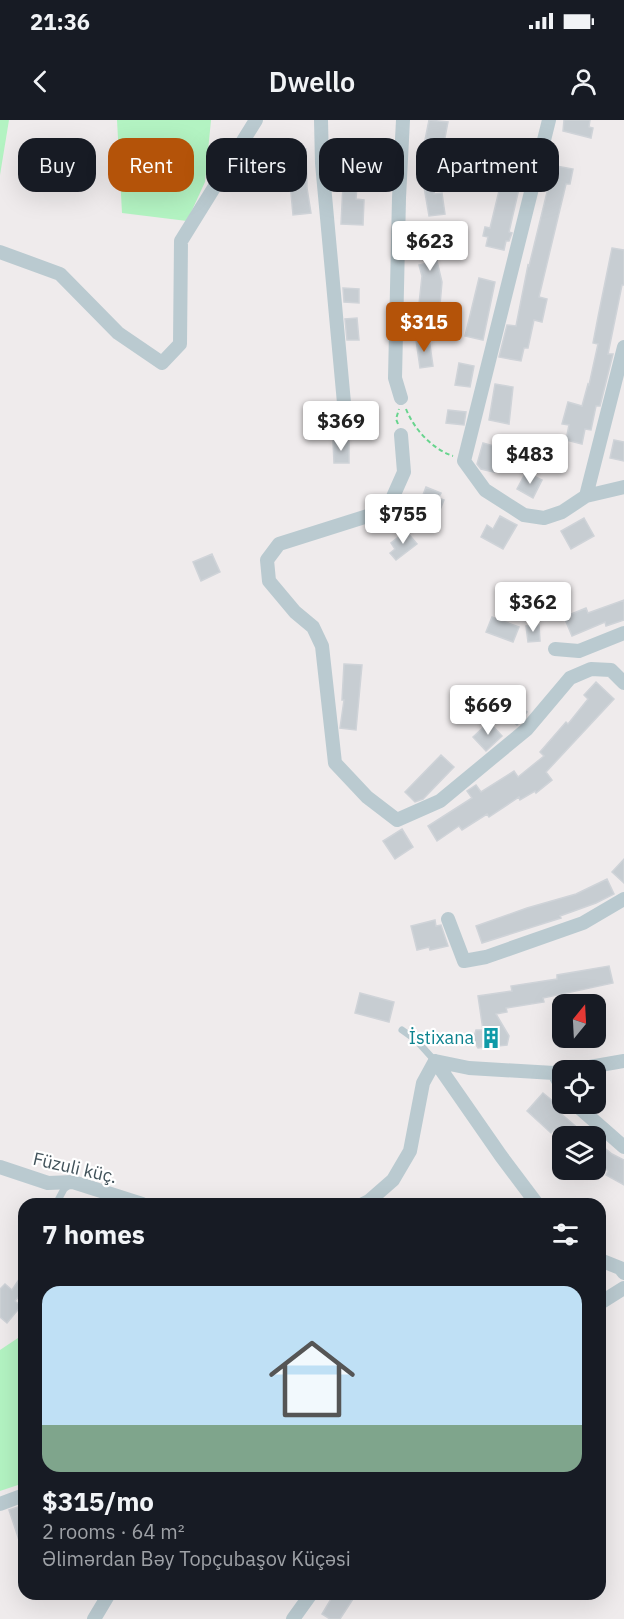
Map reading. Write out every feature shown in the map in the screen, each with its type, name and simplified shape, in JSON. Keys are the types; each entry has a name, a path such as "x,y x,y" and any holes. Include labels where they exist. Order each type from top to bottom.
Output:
{"street":[{"path":"0,252 60,274 118,333 162,363 180,344 181,242 256,120"},
{"path":"321,120 323,174 344,403"},
{"path":"401,398 395,378 403,120"},
{"path":"549,120 464,460 485,490 524,515 544,518 562,512 586,496 624,488"},
{"path":"586,496 624,347"},
{"path":"401,435 404,471 392,500 377,513 279,544 267,560 269,581 295,612 313,627 322,646 335,763 367,797 397,820 440,801 527,729 570,678 591,669 611,670 624,683"},
{"path":"555,649 579,651 624,633"},
{"path":"448,919 464,961 486,957 584,923 624,898"},
{"path":"435,1060 469,1068 552,1072"},
{"path":"372,1198 393,1180 410,1151 423,1083 435,1060"},
{"path":"435,1060 533,1198"},
{"path":"586,1114 624,1147"},
{"name":"Füzuli küç.","path":"0,1167 48,1183 73,1182 123,1198"},
{"path":"606,1262 620,1268 624,1273"},
{"path":"606,1299 624,1288"},
{"path":"0,1504 18,1497"},
{"path":"94,1619 106,1600"},
{"path":"293,1619 307,1600"}],"lane":[{"path":"402,1030 435,1060"},
{"path":"59,1198 64,1189 73,1182"}],"path":[{"path":"401,398 396,419 401,435"},
{"path":"401,398 410,420 423,435 442,452 464,460"}],"green space":[{"path":"0,120 9,120 0,175"},
{"path":"117,120 211,120 209,138 206,138 205,182 187,221 122,213 121,192 194,192 194,138 118,138"},
{"path":"18,1338 18,1485 0,1491 0,1350"}],"building":[{"path":"429,120 448,122 445,138 425,138"},
{"path":"564,120 590,120 589,127 593,128 591,138 563,131"},
{"path":"559,166 573,169 570,184 566,184 539,297 547,299 542,322 534,320 528,348 524,348 521,361 499,357 507,325 516,326 547,192 559,192"},
{"path":"307,188 311,213 293,215 291,192 307,192"},
{"path":"343,192 357,192 356,199 364,200 363,225 341,224"},
{"path":"425,192 442,193 445,214 429,216"},
{"path":"499,192 518,192 509,232 512,233 509,241 506,241 504,250 486,246 488,237 483,236 485,227 490,228"},
{"path":"418,227 442,231 437,261 442,282 439,316 418,313 422,276 419,265 428,263 424,247 415,245"},
{"path":"612,248 624,250 624,285 622,285 608,354 613,354 600,406 596,406 591,430 585,429 582,444 566,440 569,425 562,424 568,402 582,406 589,385 598,344 593,343"},
{"path":"479,278 495,282 483,340 465,336"},
{"path":"343,288 359,289 359,303 344,302"},
{"path":"357,318 359,340 347,340 345,319"},
{"path":"429,338 433,366 420,368 416,340"},
{"path":"459,363 474,366 470,387 455,385"},
{"path":"495,384 513,387 509,424 489,420"},
{"path":"448,410 466,412 464,425 446,423"},
{"path":"614,440 624,442 624,461 610,458"},
{"path":"333,441 349,441 349,463 334,463"},
{"path":"483,443 501,448 494,472 481,469 477,464"},
{"path":"526,472 542,480 533,498 517,489"},
{"path":"426,487 441,493 438,498 444,500 440,510 435,508 431,519 416,513"},
{"path":"500,516 517,525 503,549 481,537 487,525 493,529"},
{"path":"584,518 594,536 571,549 561,531"},
{"path":"406,531 417,544 396,560 390,553 395,549 391,543"},
{"path":"212,554 220,572 201,581 193,562"},
{"path":"624,600 624,620 606,626 605,622 572,636 564,617 586,608 588,613"},
{"path":"492,617 519,627 513,642 486,632"},
{"path":"539,625 540,641 528,642 526,626"},
{"path":"344,664 362,665 356,730 340,728 344,700 342,700"},
{"path":"596,682 614,699 546,772 552,780 536,793 535,791 520,800 519,797 489,817 487,814 462,830 459,826 437,841 428,826 472,798 467,791 476,785 481,792 514,771 518,777 544,756 540,752 566,722 568,724 588,699 584,695"},
{"path":"502,694 527,712 517,725 500,712 501,707 495,703"},
{"path":"489,722 502,736 486,751 473,737"},
{"path":"441,755 454,767 423,799 415,802 405,792"},
{"path":"402,829 413,847 395,859 383,841"},
{"path":"624,859 624,883 612,872"},
{"path":"607,879 614,894 560,916 561,918 482,943 476,926 576,894"},
{"path":"435,920 436,926 441,925 448,946 417,950 411,926"},
{"path":"609,966 613,983 552,994 552,996 543,998 544,1002 506,1008 507,1012 496,1014 509,1036 507,1045 478,1048 473,1040 476,1030 483,1030 478,996 512,991 511,986 557,979 557,975"},
{"path":"360,993 394,1002 389,1022 355,1013"},
{"path":"543,1093 552,1100 552,1114 561,1114 575,1126 552,1126 551,1133 527,1111"},
{"path":"606,1149 624,1160 624,1185 606,1175 608,1171 606,1169"},
{"path":"18,1281 18,1297 15,1301 18,1304 18,1310 7,1323 0,1317 0,1289 5,1284 12,1290"},
{"path":"18,1507 18,1537 9,1510"},
{"path":"330,1600 352,1600 340,1619 330,1619 322,1614"}],"place":[{"name":"İstixana","path":"491,1038"}]}
